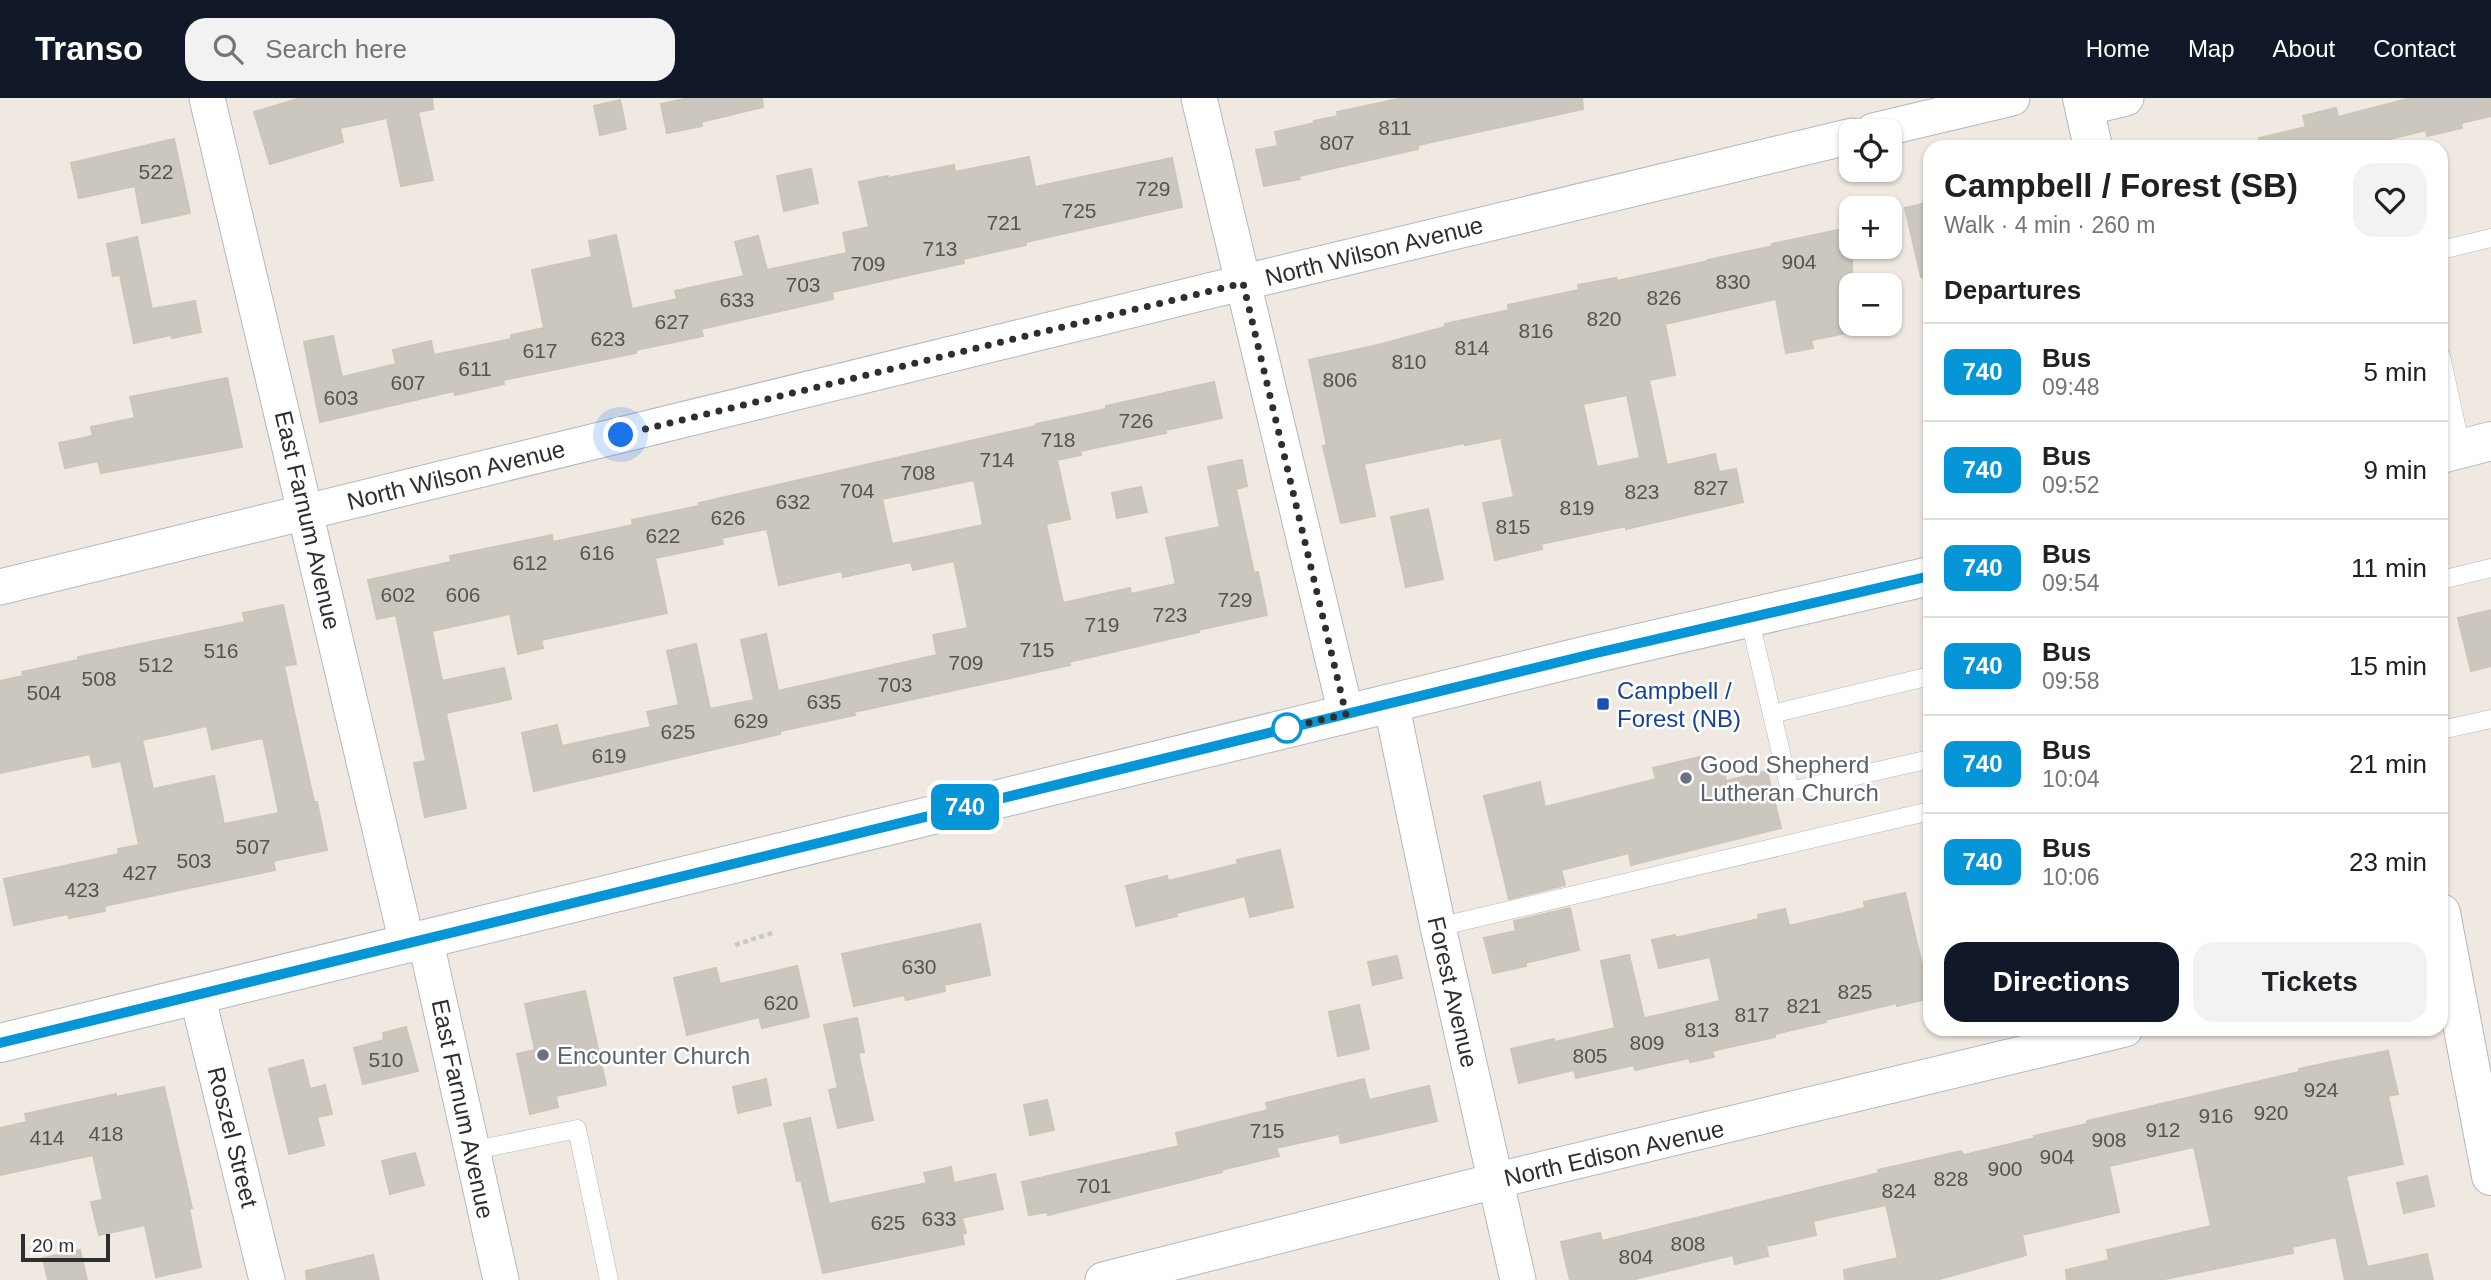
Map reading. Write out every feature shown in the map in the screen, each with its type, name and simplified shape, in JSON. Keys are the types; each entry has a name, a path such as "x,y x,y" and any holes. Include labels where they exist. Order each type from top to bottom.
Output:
{"street":[{"name":"East Farnum Avenue","path":"207,98 306,512 471,1151 501,1280"},
{"path":"1199,98 1346,714"},
{"path":"1902,124 2012,98"},
{"path":"2092,140 2084,103 2126,98"},
{"name":"North Wilson Avenue","path":"0,587 1839,139"},
{"path":"0,1043 1391,703 1923,578"},
{"name":"Forest Avenue","path":"1391,703 1438,927 1518,1280"},
{"path":"2448,967 2491,1176"},
{"name":"Roszel Street","path":"197,995 267,1280"},
{"name":"North Edison Avenue","path":"1103,1280 1496,1181 2096,1036"}],"lane":[{"path":"2448,248 2491,238"},
{"path":"2448,383 2465,448"},
{"path":"2448,578 2491,568"},
{"path":"1749,617 1790,792 1923,762"},
{"path":"1772,714 1923,678"},
{"path":"2448,728 2491,719"},
{"path":"1438,927 1923,813"},
{"path":"471,1151 577,1129 609,1280"}],"path":[{"path":"735,945 775,932"}],"building":[{"path":"301,98 432,98 433,109 418,112 433,180 401,186 387,118 340,128 343,142 270,164 254,112"},
{"path":"689,98 762,98 763,107 701,122 702,126 667,133 661,104"},
{"path":"1403,98 1582,98 1583,109 1418,145 1418,149 1264,186 1256,150 1278,146 1275,132 1338,116 1337,112"},
{"path":"2411,98 2491,98 2491,116 2461,123 2462,128 2427,136 2426,130 2385,140 2259,140 2306,127 2303,116 2336,108 2338,117"},
{"path":"620,100 626,129 600,135 594,106"},
{"path":"174,139 190,213 142,223 135,186 79,198 71,163"},
{"path":"1029,157 1035,187 1172,158 1182,207 1026,242 1026,245 963,259 964,263 832,292 833,299 701,329 703,336 636,350 636,353 503,380 504,384 455,395 454,391 320,422 304,342 333,336 342,377 396,364 393,350 431,341 434,355 511,339 511,335 544,328 532,270 592,257 589,241 616,235 632,309 677,299 675,291 744,276 735,242 758,236 767,270 847,253 843,233 869,227 859,182 954,165 955,172"},
{"path":"811,169 818,203 784,211 777,176"},
{"path":"1923,204 1923,277 1921,277 1905,208"},
{"path":"1839,230 1839,259 1852,259 1852,273 1839,273 1839,335 1811,340 1813,348 1786,353 1776,299 1665,324 1675,375 1649,380 1667,465 1715,454 1719,472 1736,469 1743,502 1626,529 1626,526 1541,544 1542,549 1495,560 1483,503 1514,497 1501,438 1364,464 1375,516 1341,523 1323,446 1327,445 1309,360 1378,345 1445,327 1445,324 1509,310 1508,305 1579,290 1578,285 1616,278 1617,281 1773,246 1772,244","holes":["1627,395 1640,458 1597,467 1583,404"]},
{"path":"137,237 152,309 195,301 201,332 134,343 120,275 113,276 107,244"},
{"path":"227,378 242,447 101,473 98,461 65,468 59,443 93,436 91,427 135,418 130,397"},
{"path":"1214,382 1222,418 1080,451 1081,455 1057,460 1070,519 1046,524 1063,603 1130,588 1131,594 1176,584 1166,538 1220,527 1208,467 1242,460 1247,486 1236,489 1254,573 1258,572 1267,615 1069,662 1070,665 854,712 855,715 780,731 780,734 534,791 522,733 557,725 562,746 651,727 647,712 679,705 667,651 696,644 710,709 754,700 741,640 766,634 778,691 937,655 933,635 968,628 954,561 913,570 911,562 843,577 842,571 779,585 767,529 722,538 723,544 655,558 667,613 541,640 543,648 518,654 510,614 432,631 442,681 504,668 511,699 446,713 466,808 425,817 414,763 426,761 396,615 377,619 368,580 451,562 450,556 552,535 553,542 633,525 632,520 699,506 699,503 1036,426 1106,409 1106,406","holes":["974,480 983,525 892,544 882,499"]},
{"path":"1141,487 1147,512 1117,518 1112,493"},
{"path":"1428,509 1443,579 1406,587 1391,517"},
{"path":"283,605 296,664 284,666 327,850 273,861 275,870 104,906 105,911 69,918 68,914 14,925 4,879 119,854 118,849 139,845 121,761 93,767 90,754 0,773 0,681 23,676 22,672 78,660 78,657 245,622 243,613","holes":["207,726 212,749 263,738 279,813 224,824 214,776 153,789 142,740"]},
{"path":"2491,610 2491,666 2471,671 2458,618"},
{"path":"1700,757 1703,768 1722,763 1726,781 1767,771 1781,828 1631,865 1629,853 1561,870 1565,885 1509,899 1484,796 1540,782 1545,807 1656,779 1653,768"},
{"path":"1280,850 1293,907 1250,917 1245,896 1136,926 1126,886 1167,876 1168,881 1238,864 1237,860"},
{"path":"1905,893 1923,969 1923,1000 1825,1020 1826,1022 1775,1034 1775,1037 1712,1051 1714,1057 1690,1062 1689,1058 1635,1070 1634,1065 1576,1078 1574,1070 1519,1083 1511,1049 1615,1028 1601,961 1629,955 1644,1018 1659,1015 1720,1001 1710,957 1659,968 1652,940 1675,935 1675,938 1759,919 1758,915 1785,909 1789,926 1865,908 1864,902"},
{"path":"1570,908 1579,950 1493,973 1484,938 1516,931 1514,921"},
{"path":"980,924 990,975 944,985 945,991 906,1000 904,995 854,1006 842,954"},
{"path":"1397,956 1402,978 1373,985 1368,962"},
{"path":"797,966 809,1017 762,1028 759,1017 687,1035 674,978 716,968 720,984"},
{"path":"585,991 606,1085 556,1096 558,1107 530,1114 517,1054 535,1050 525,1004"},
{"path":"1359,1005 1369,1049 1338,1056 1329,1012"},
{"path":"857,1018 864,1052 858,1053 873,1120 838,1128 829,1090 838,1088 824,1025"},
{"path":"406,1027 418,1071 363,1084 354,1048 384,1040 383,1033"},
{"path":"2388,1051 2398,1094 2388,1096 2403,1164 2346,1176 2367,1267 2427,1254 2433,1280 2345,1280 2336,1237 2292,1247 2293,1253 2160,1280 2067,1280 2066,1270 2109,1260 2107,1250 2211,1226 2194,1147 2109,1166 2119,1212 2022,1235 2026,1255 1936,1280 1845,1280 1844,1270 1898,1258 1886,1205 1813,1221 1816,1235 1766,1246 1768,1256 1735,1264 1733,1255 1631,1280 1570,1280 1561,1242 1600,1233 1602,1241 1879,1173 1878,1170 1961,1151 1964,1155 2087,1124 2087,1121 2299,1072 2299,1069"},
{"path":"303,1060 310,1089 325,1085 332,1114 317,1117 324,1145 289,1154 269,1069"},
{"path":"766,1079 771,1105 738,1113 733,1087"},
{"path":"1364,1079 1369,1100 1429,1086 1437,1121 1341,1143 1339,1134 1276,1148 1279,1156 1221,1170 1222,1172 1048,1215 1047,1212 1029,1215 1022,1182 1179,1146 1176,1133 1268,1110 1266,1103"},
{"path":"164,1087 192,1208 189,1209 201,1267 156,1277 145,1225 99,1235 91,1202 103,1200 93,1155 0,1175 0,1128 27,1122 25,1114 116,1094 116,1097"},
{"path":"1047,1100 1054,1130 1030,1135 1024,1105"},
{"path":"810,1118 829,1204 927,1183 924,1173 951,1167 954,1183 995,1174 1003,1209 962,1218 966,1233 962,1234 964,1244 823,1273 801,1180 797,1181 784,1124"},
{"path":"415,1153 424,1185 390,1194 382,1161"},
{"path":"2427,1176 2434,1206 2404,1213 2397,1183"},
{"path":"80,1250 87,1280 48,1280 43,1258"},
{"path":"373,1255 379,1280 307,1280 306,1271"}],"bus line":[{"name":"740","path":"0,1043 1592,654 1923,578"}],"place":[{"name":"Campbell / Forest (NB)","path":"1603,704"},
{"name":"Good Shepherd Lutheran Church","path":"1686,778"},
{"name":"Encounter Church","path":"543,1055"}],"route":[{"path":"621,435 1243,283 1346,714 1287,728"}]}
